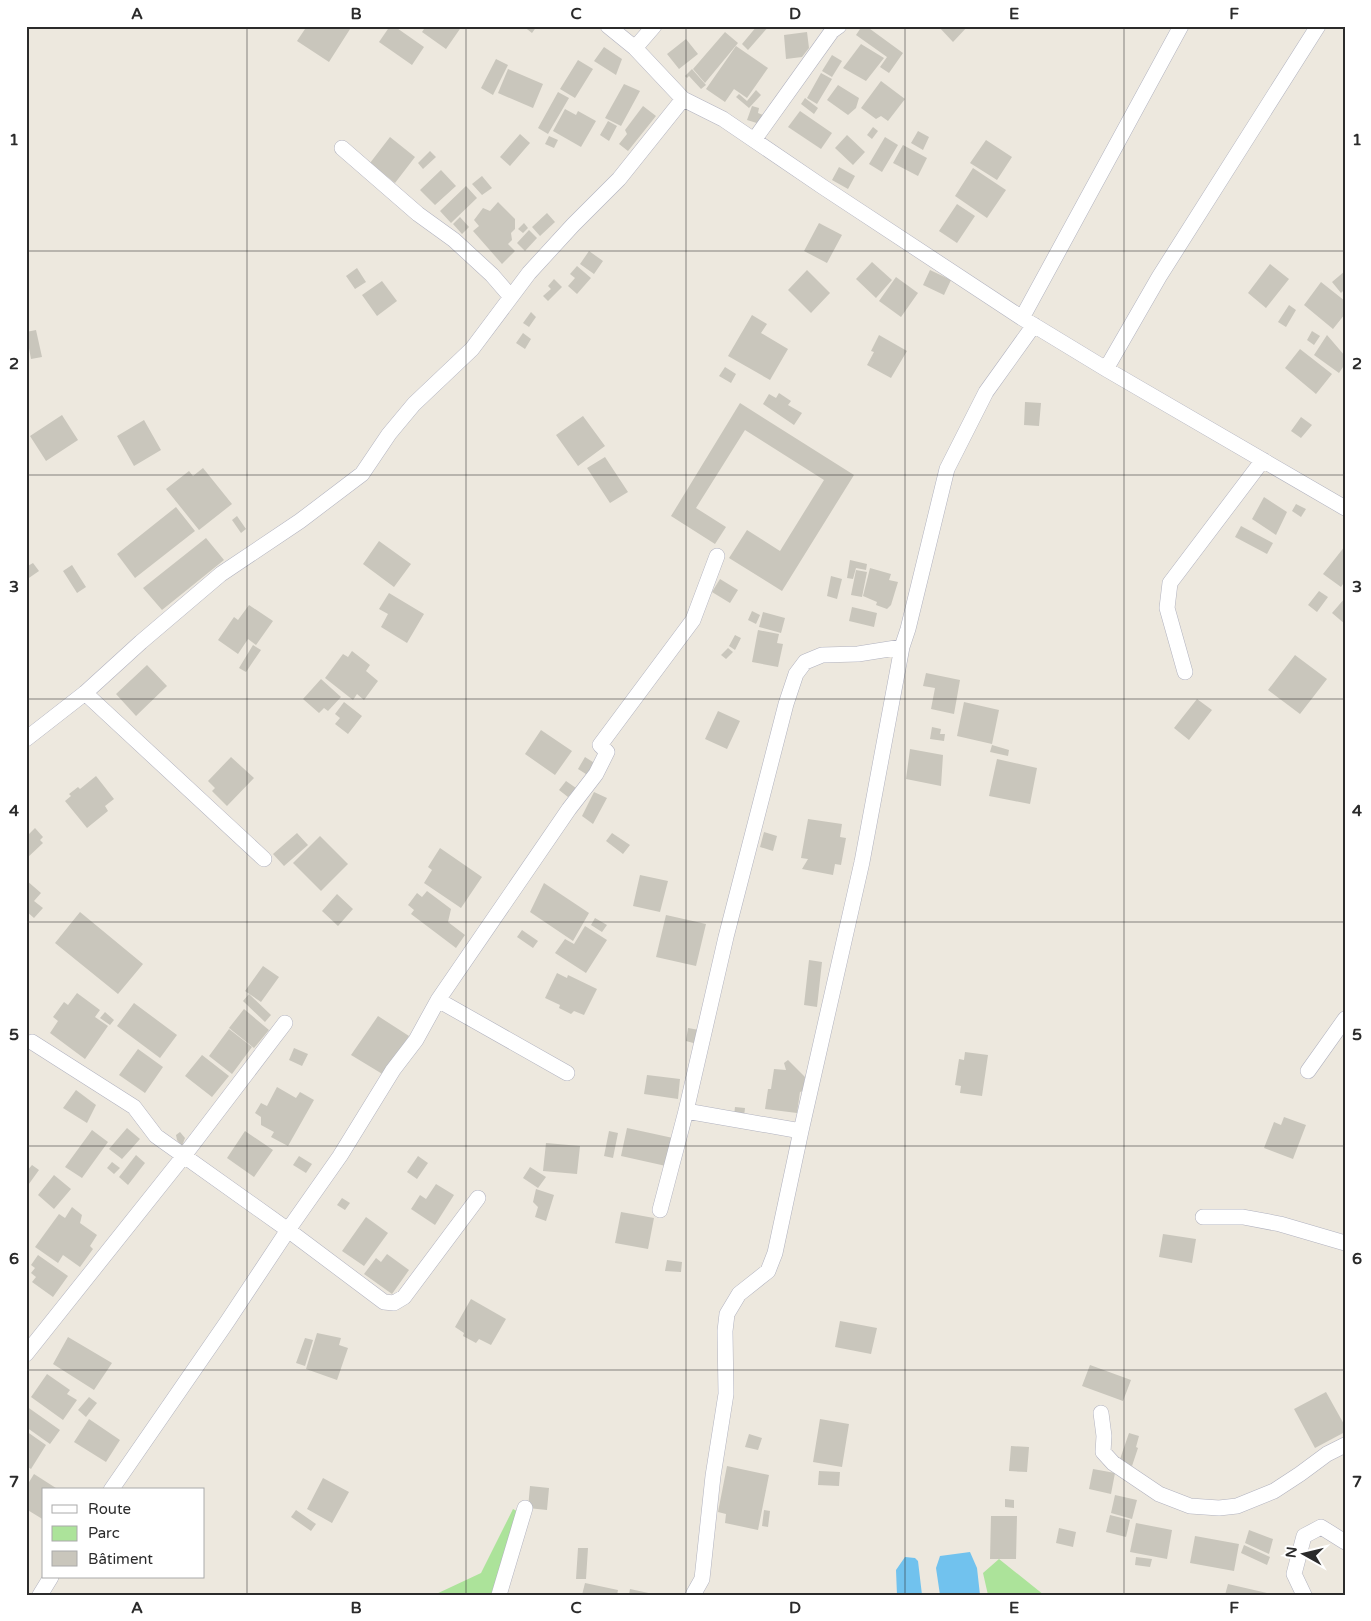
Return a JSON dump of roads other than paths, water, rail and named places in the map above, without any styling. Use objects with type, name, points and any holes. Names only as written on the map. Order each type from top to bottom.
[{"type":"street","points":[[608,26],[635,48],[683,99],[723,119],[1028,321],[1106,369],[1345,508]]},
{"type":"street","points":[[635,48],[654,26]]},
{"type":"street","points":[[754,140],[832,31],[839,26]]},
{"type":"street","points":[[693,1595],[702,1579],[712,1476],[726,1394],[725,1331],[727,1314],[739,1294],[768,1271],[775,1253],[862,862],[902,648],[946,469],[986,392],[1028,321],[1181,26]]},
{"type":"street","points":[[1106,369],[1159,277],[1318,26]]},
{"type":"street","points":[[26,739],[85,692],[221,574],[300,521],[362,474],[389,434],[414,404],[472,349],[529,273],[619,178],[683,99]]},
{"type":"street","points":[[342,148],[418,214],[454,240],[492,275],[511,297]]},
{"type":"street","points":[[1185,672],[1166,608],[1170,583],[1263,460]]},
{"type":"street","points":[[111,1488],[340,1156],[393,1070],[416,1040],[438,1000],[569,809],[596,774],[607,752],[600,745],[693,620],[717,556]]},
{"type":"street","points":[[660,1210],[686,1111],[726,937],[786,704],[796,674],[805,662],[822,654],[858,654],[902,648]]},
{"type":"street","points":[[85,692],[264,859]]},
{"type":"street","points":[[438,1000],[567,1073]]},
{"type":"street","points":[[1308,1071],[1345,1019]]},
{"type":"street","points":[[26,1354],[183,1157],[285,1023]]},
{"type":"street","points":[[28,1042],[134,1107],[156,1136],[288,1230],[384,1302],[394,1303],[404,1296],[478,1198]]},
{"type":"street","points":[[686,1111],[801,1131]]},
{"type":"street","points":[[1203,1217],[1243,1216],[1280,1224],[1345,1244]]},
{"type":"street","points":[[1101,1413],[1104,1436],[1103,1452],[1112,1462],[1159,1494],[1190,1506],[1219,1508],[1237,1506],[1274,1491],[1327,1454],[1345,1445]]},
{"type":"street","points":[[499,1595],[525,1508]]},
{"type":"street","points":[[1304,1595],[1294,1574],[1304,1536],[1321,1528],[1345,1542]]},
{"type":"street","points":[[40,1595],[50,1578]]},
{"type":"water","points":[[970,1552],[977,1568],[980,1595],[940,1595],[936,1568],[940,1556]]},
{"type":"water","points":[[905,1557],[915,1558],[918,1561],[922,1595],[897,1595],[896,1570]]}]
